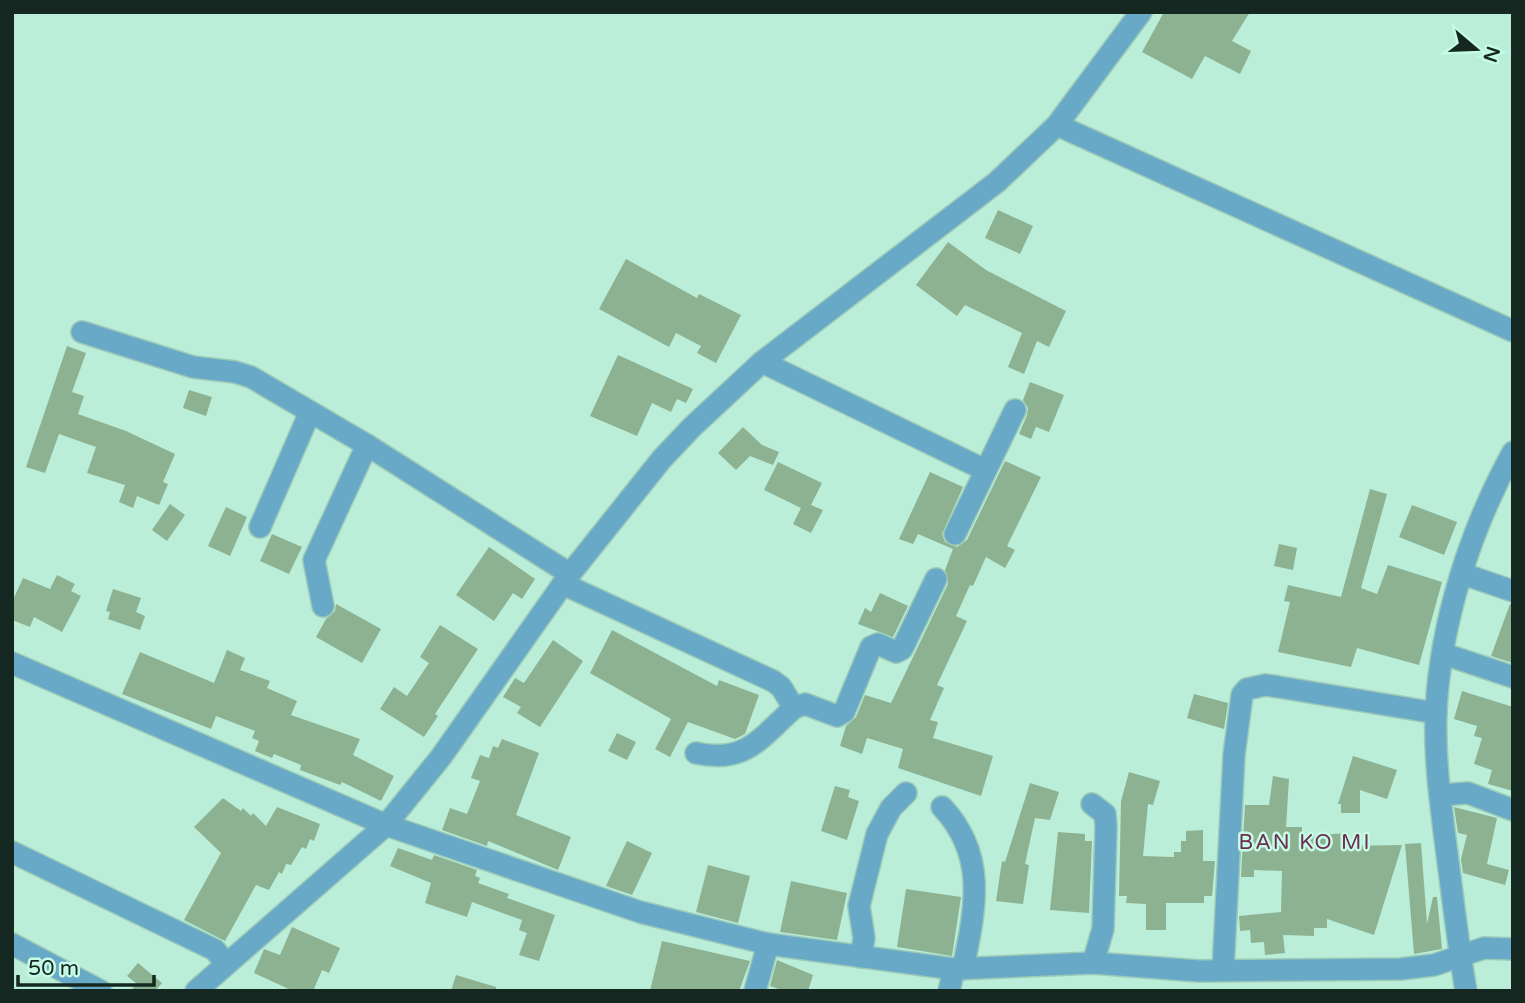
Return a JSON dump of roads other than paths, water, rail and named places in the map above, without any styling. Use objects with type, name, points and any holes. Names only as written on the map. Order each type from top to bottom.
[{"type":"street","points":[[196,991],[386,825],[441,757],[566,579],[661,460],[762,362],[997,182],[1057,125],[1141,12]]},
{"type":"street","points":[[1057,125],[1513,331]]},
{"type":"street","points":[[82,332],[192,368],[236,372],[251,377],[367,445],[566,579],[773,681],[781,687],[794,708]]},
{"type":"street","points":[[762,362],[985,470]]},
{"type":"street","points":[[955,534],[1015,410]]},
{"type":"street","points":[[260,527],[310,412]]},
{"type":"street","points":[[323,606],[314,560],[367,445]]},
{"type":"street","points":[[1466,991],[1440,795],[1436,713],[1444,654],[1462,574],[1485,504],[1513,452]]},
{"type":"street","points":[[1462,574],[1513,591]]},
{"type":"street","points":[[696,752],[720,757],[741,753],[794,708],[805,704],[841,715],[866,654],[878,644],[901,650],[936,579]]},
{"type":"street","points":[[1444,654],[1513,677]]},
{"type":"street","points":[[12,663],[386,825],[640,912],[768,944],[958,969],[1093,963],[1223,970],[1414,968],[1434,965],[1484,948],[1513,949]]},
{"type":"street","points":[[1223,970],[1234,755],[1242,695],[1247,689],[1279,687],[1436,713]]},
{"type":"street","points":[[861,957],[864,938],[859,906],[877,834],[891,808],[906,793]]},
{"type":"street","points":[[1440,795],[1468,793],[1513,810]]},
{"type":"street","points":[[1092,804],[1105,814],[1106,827],[1103,929],[1093,963]]},
{"type":"street","points":[[942,807],[965,836],[973,863],[974,907],[958,969],[949,991]]},
{"type":"street","points":[[12,852],[215,950],[226,964]]},
{"type":"street","points":[[12,944],[101,991]]},
{"type":"street","points":[[755,991],[768,944]]},
{"type":"district","name":"BAN KO MI","points":[[1305,842]]}]
